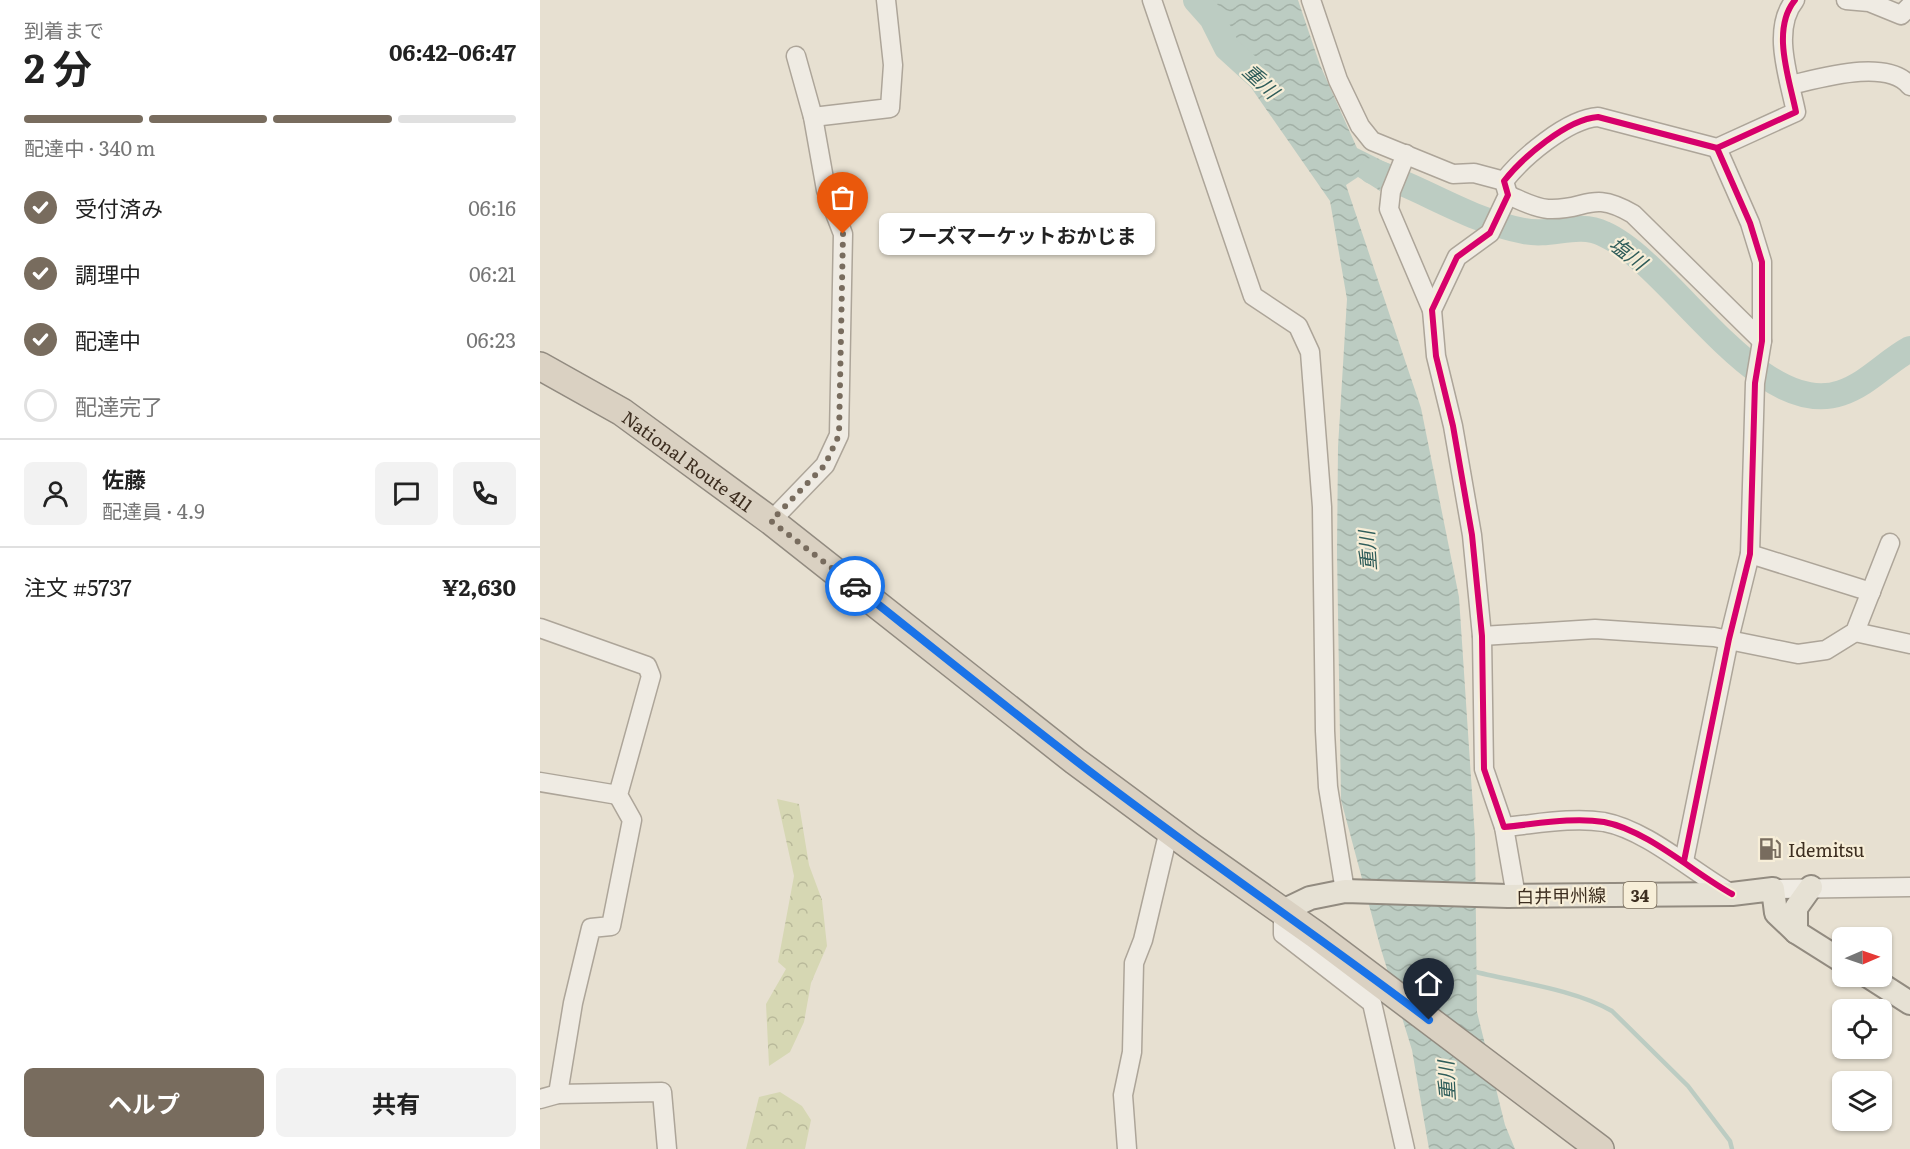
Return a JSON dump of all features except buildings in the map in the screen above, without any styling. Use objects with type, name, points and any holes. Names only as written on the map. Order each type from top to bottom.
[{"type":"highway","name":"National Route 411","points":[[540,366],[622,412],[771,521],[1075,761],[1316,935],[1589,1143]]},
{"type":"main road","points":[[1796,932],[1796,908],[1811,887]]},
{"type":"main road","name":"白井甲州線","points":[[1283,911],[1310,898],[1345,891],[1512,896],[1732,894],[1773,889]]},
{"type":"main road","points":[[1773,889],[1776,913],[1796,932],[1832,955]]},
{"type":"main road","points":[[1885,987],[1910,1003]]},
{"type":"street","points":[[813,117],[890,108],[893,65],[886,0]]},
{"type":"street","points":[[1152,0],[1253,297],[1298,326],[1310,352],[1322,507],[1327,765],[1345,891]]},
{"type":"street","points":[[1311,0],[1338,80],[1360,126],[1372,141],[1453,174],[1473,173],[1548,209],[1562,209],[1590,201],[1614,203],[1633,214],[1762,340]]},
{"type":"street","points":[[1432,310],[1457,257],[1490,233],[1506,188],[1518,164],[1570,126],[1586,118],[1598,117],[1716,148],[1796,112],[1784,50],[1787,11],[1796,0]]},
{"type":"street","points":[[1846,0],[1869,2],[1901,15],[1910,6]]},
{"type":"street","points":[[771,521],[825,465],[839,435],[843,234],[826,190],[813,117],[796,56]]},
{"type":"street","points":[[1791,85],[1842,73],[1880,72],[1904,79],[1910,86]]},
{"type":"street","points":[[1684,861],[1729,639],[1750,554],[1755,383],[1762,340],[1762,262],[1750,223],[1716,148]]},
{"type":"street","points":[[1406,154],[1391,190],[1389,209],[1432,310],[1436,356],[1453,426],[1472,535],[1482,636],[1484,769],[1504,827],[1512,896]]},
{"type":"street","points":[[1482,636],[1595,629],[1729,639],[1798,654],[1826,650],[1855,632],[1890,543]]},
{"type":"street","points":[[1750,554],[1871,592]]},
{"type":"street","points":[[540,628],[647,666],[651,676],[618,795],[632,819],[611,926],[591,928],[573,1003],[558,1094]]},
{"type":"street","points":[[1855,632],[1910,644]]},
{"type":"street","points":[[540,782],[618,795]]},
{"type":"street","points":[[1504,827],[1571,820],[1605,822],[1622,828],[1684,861],[1706,879],[1732,894]]},
{"type":"street","points":[[1127,1149],[1123,1095],[1131,1052],[1134,963],[1143,940],[1169,830]]},
{"type":"street","points":[[1773,889],[1910,887]]},
{"type":"street","points":[[1283,911],[1283,934],[1372,1003],[1404,1149]]},
{"type":"street","points":[[540,1100],[558,1094],[662,1092],[667,1149]]},
{"type":"green space","points":[[777,799],[799,804],[809,865],[822,900],[827,946],[811,983],[804,1022],[790,1052],[769,1066],[766,1004],[786,969],[778,962],[794,876]]},
{"type":"green space","points":[[780,1092],[802,1106],[811,1120],[805,1149],[746,1149],[759,1097]]},
{"type":"water","points":[[1210,0],[1298,0],[1320,65],[1357,148],[1391,165],[1380,191],[1358,177],[1346,185],[1421,408],[1459,597],[1475,838],[1477,1012],[1505,1125],[1515,1149],[1429,1149],[1412,1050],[1380,946],[1341,800],[1337,552],[1338,447],[1347,299],[1330,201],[1252,89]]},
{"type":"waterway","name":"重川","points":[[1196,0],[1212,18],[1227,48],[1261,79]]},
{"type":"waterway","name":"塩川","points":[[1372,171],[1504,226],[1534,232],[1584,229],[1604,234],[1630,251],[1658,275],[1747,363],[1779,384],[1810,395],[1841,393],[1851,389],[1910,349]]},
{"type":"waterway","points":[[1472,971],[1580,997],[1612,1011],[1688,1086],[1730,1141],[1732,1149]]},
{"type":"cycle path","points":[[1732,894],[1653,843],[1637,834],[1604,822],[1580,820],[1504,827],[1484,769],[1482,636],[1472,535],[1453,426],[1436,356],[1432,310],[1457,257],[1490,233],[1508,195],[1504,181],[1533,151],[1559,132],[1586,119],[1598,117],[1717,148],[1796,112],[1786,69],[1783,39],[1784,25],[1795,0]]},
{"type":"cycle path","points":[[1684,861],[1729,639],[1750,554],[1755,383],[1762,341],[1762,262],[1750,223],[1717,148]]},
{"type":"way so far","points":[[843,234],[839,435],[825,465],[771,521],[855,586]]},
{"type":"place","name":"フーズマーケットおかじま","points":[[843,234]]},
{"type":"place","name":"Idemitsu","points":[[1770,849]]},
{"type":"route","points":[[855,586],[1075,761],[1316,935],[1429,1020]]}]
